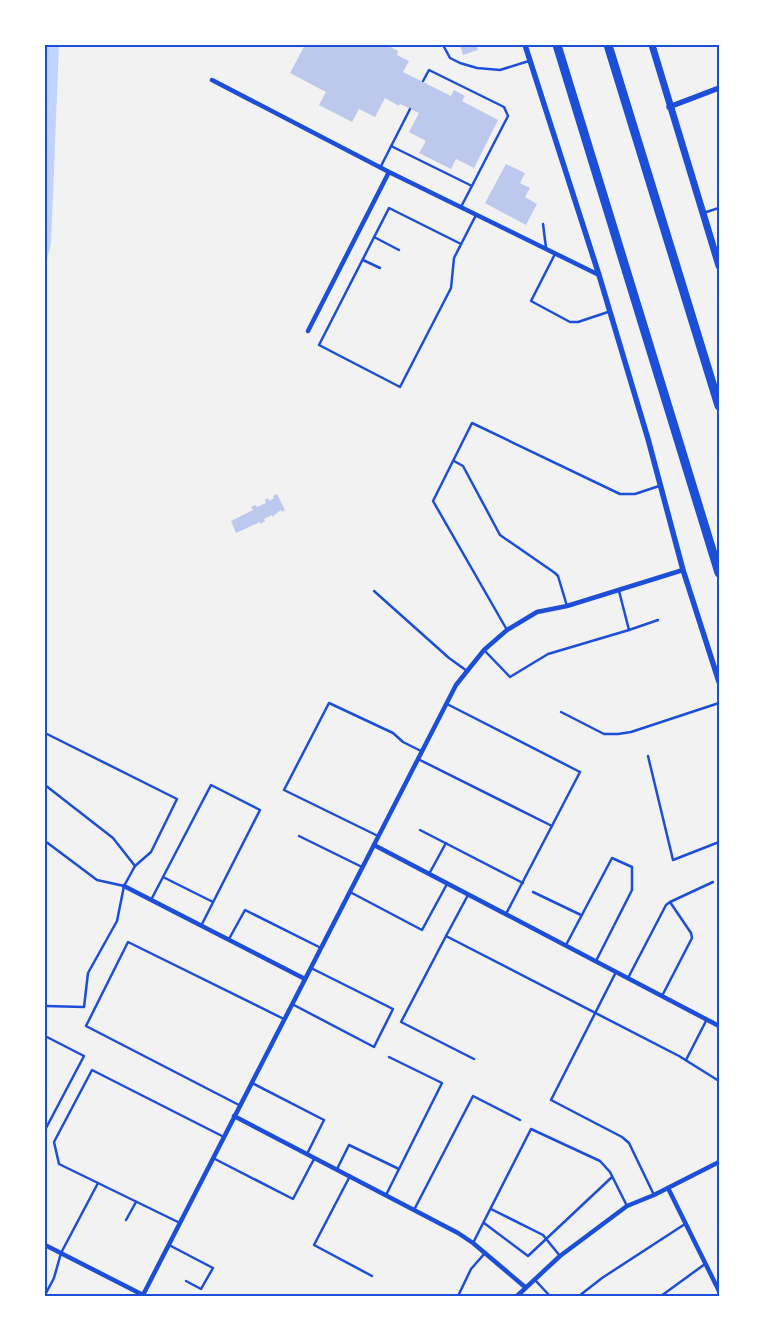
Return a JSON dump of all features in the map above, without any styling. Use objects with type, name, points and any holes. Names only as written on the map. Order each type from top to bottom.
[{"type":"highway","points":[[557,45],[719,573]]},
{"type":"highway","points":[[608,45],[719,406]]},
{"type":"main road","points":[[652,45],[669,107],[719,266]]},
{"type":"street","points":[[525,45],[610,312],[661,486],[683,570],[719,682]]},
{"type":"street","points":[[212,80],[380,168],[598,275]]},
{"type":"street","points":[[669,107],[719,88]]},
{"type":"street","points":[[308,331],[389,172]]},
{"type":"street","points":[[45,1245],[144,1296],[168,1245],[456,685],[484,650],[507,630],[537,612],[566,606],[683,570]]},
{"type":"street","points":[[374,845],[719,1026]]},
{"type":"street","points":[[124,886],[305,979]]},
{"type":"street","points":[[234,1116],[458,1233],[473,1243],[525,1287]]},
{"type":"street","points":[[517,1296],[560,1256],[627,1206],[654,1195],[719,1162]]},
{"type":"street","points":[[668,1188],[719,1291]]},
{"type":"lane","points":[[443,45],[450,58],[477,68],[500,70],[530,60]]},
{"type":"lane","points":[[423,81],[429,70],[504,107],[508,116],[461,208]]},
{"type":"lane","points":[[380,168],[410,109]]},
{"type":"lane","points":[[391,146],[472,186]]},
{"type":"lane","points":[[461,244],[389,208],[319,345],[400,387],[451,288],[454,258],[476,215]]},
{"type":"lane","points":[[702,213],[719,208]]},
{"type":"lane","points":[[543,224],[546,249]]},
{"type":"lane","points":[[374,237],[398,250]]},
{"type":"lane","points":[[555,254],[531,301],[570,322],[578,322],[610,312]]},
{"type":"lane","points":[[363,260],[380,268]]},
{"type":"lane","points":[[507,630],[433,500],[472,423],[620,494],[635,494],[661,486]]},
{"type":"lane","points":[[453,460],[463,466],[500,535],[550,568],[558,576],[566,606]]},
{"type":"lane","points":[[618,591],[629,630]]},
{"type":"lane","points":[[374,592],[449,658],[467,671]]},
{"type":"lane","points":[[484,650],[510,677],[548,654],[658,620]]},
{"type":"lane","points":[[379,837],[284,790],[329,703],[393,733],[402,742],[422,752]]},
{"type":"lane","points":[[561,712],[604,734],[618,734],[631,732],[719,703]]},
{"type":"lane","points":[[447,704],[580,772],[506,914]]},
{"type":"lane","points":[[45,733],[177,799],[151,852],[135,866],[124,886],[116,921],[88,973],[84,1007],[45,1006]]},
{"type":"lane","points":[[648,756],[673,860],[719,842]]},
{"type":"lane","points":[[418,759],[552,826]]},
{"type":"lane","points":[[45,785],[113,838],[135,866]]},
{"type":"lane","points":[[151,900],[211,785],[260,810],[201,926]]},
{"type":"lane","points":[[420,830],[522,883]]},
{"type":"lane","points":[[299,836],[363,868]]},
{"type":"lane","points":[[45,842],[97,880],[124,886]]},
{"type":"lane","points":[[429,874],[446,843]]},
{"type":"lane","points":[[566,945],[612,858],[632,867],[632,890],[596,961]]},
{"type":"lane","points":[[163,877],[213,902]]},
{"type":"lane","points":[[628,978],[666,905],[713,882]]},
{"type":"lane","points":[[350,892],[422,930],[448,884]]},
{"type":"lane","points":[[533,892],[581,916]]},
{"type":"lane","points":[[468,894],[401,1022],[474,1059]]},
{"type":"lane","points":[[662,996],[692,938],[670,902]]},
{"type":"lane","points":[[229,940],[245,910],[321,948]]},
{"type":"lane","points":[[446,936],[686,1060],[719,1081]]},
{"type":"lane","points":[[240,1105],[86,1026],[128,942],[284,1020]]},
{"type":"lane","points":[[292,1004],[374,1047],[393,1009],[311,967]]},
{"type":"lane","points":[[616,972],[551,1100],[622,1137],[629,1143],[654,1195]]},
{"type":"lane","points":[[686,1060],[706,1019]]},
{"type":"lane","points":[[45,1036],[84,1056],[45,1130]]},
{"type":"lane","points":[[386,1195],[442,1083],[389,1057]]},
{"type":"lane","points":[[180,1223],[59,1164],[54,1142],[92,1070],[224,1137]]},
{"type":"lane","points":[[252,1083],[324,1120],[307,1154]]},
{"type":"lane","points":[[414,1210],[473,1096],[520,1120]]},
{"type":"lane","points":[[473,1243],[532,1129],[600,1161],[612,1177],[627,1206]]},
{"type":"lane","points":[[336,1169],[350,1145],[399,1169]]},
{"type":"lane","points":[[213,1158],[293,1198],[314,1157]]},
{"type":"lane","points":[[350,1176],[314,1246],[372,1276]]},
{"type":"lane","points":[[484,1223],[528,1256],[612,1177]]},
{"type":"lane","points":[[45,1295],[54,1278],[61,1253],[98,1183]]},
{"type":"lane","points":[[126,1220],[136,1202]]},
{"type":"lane","points":[[491,1209],[542,1235],[560,1256]]},
{"type":"lane","points":[[579,1296],[602,1278],[685,1224]]},
{"type":"lane","points":[[168,1245],[213,1268],[201,1289],[186,1282]]},
{"type":"lane","points":[[459,1294],[471,1269],[485,1253]]},
{"type":"lane","points":[[661,1296],[705,1264]]},
{"type":"lane","points":[[534,1279],[550,1296]]},
{"type":"water","points":[[45,45],[59,45],[51,244],[45,267]]},
{"type":"building","points":[[305,45],[387,45],[398,51],[397,55],[409,61],[403,72],[451,96],[454,90],[465,96],[462,101],[498,120],[474,168],[456,159],[451,169],[419,153],[426,141],[409,132],[419,113],[400,104],[399,106],[385,98],[375,117],[359,109],[352,122],[319,105],[326,92],[290,73]]},
{"type":"building","points":[[460,45],[476,45],[478,50],[463,55]]},
{"type":"building","points":[[506,164],[525,173],[520,183],[530,188],[525,197],[537,204],[526,225],[485,203]]},
{"type":"building","points":[[277,494],[285,510],[282,512],[281,510],[272,517],[272,515],[264,519],[265,521],[260,524],[260,522],[236,533],[231,521],[253,510],[251,507],[256,505],[257,507],[266,503],[265,500],[268,498],[269,501]]}]
